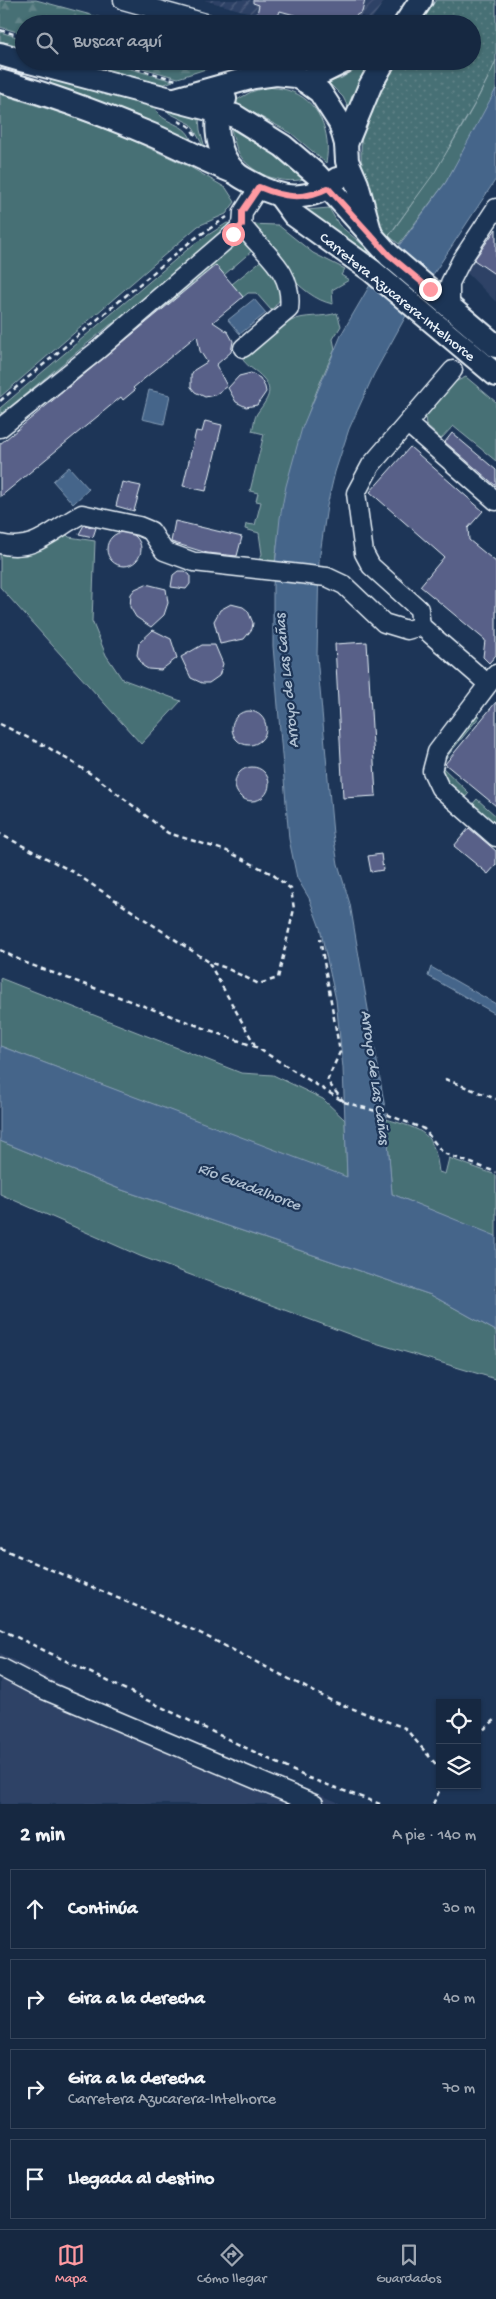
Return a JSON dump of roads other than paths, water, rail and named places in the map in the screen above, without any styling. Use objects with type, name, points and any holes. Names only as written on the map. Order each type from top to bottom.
[{"type":"main road","points":[[411,15],[421,0]]},
{"type":"main road","name":"Carretera Azucarera-Intelhorce","points":[[0,54],[15,58]]},
{"type":"main road","name":"Carretera Azucarera-Intelhorce","points":[[70,70],[176,91],[218,112],[249,124],[283,146],[317,175],[389,255],[496,346]]},
{"type":"main road","points":[[0,81],[34,90],[153,136],[202,160],[236,173],[259,187],[280,196],[300,197],[315,194],[328,188],[342,174],[346,153],[370,86],[379,70]]},
{"type":"main road","points":[[176,91],[254,77],[296,73],[320,92],[340,123],[346,153],[357,184],[371,236]]},
{"type":"main road","points":[[236,173],[222,152],[218,138],[218,112],[224,99],[238,86],[254,77]]},
{"type":"main road","name":"Carretera Azucarera-Intelhorce","points":[[280,196],[294,215],[372,271],[496,375]]},
{"type":"street","points":[[123,0],[177,15]]},
{"type":"street","points":[[0,428],[98,350],[242,219],[259,187]]},
{"type":"street","points":[[450,307],[450,283],[461,261],[496,208]]},
{"type":"street","points":[[242,219],[284,273],[290,299],[289,308],[243,348]]},
{"type":"street","points":[[454,370],[371,465],[356,493],[364,553],[371,566],[419,609],[421,626],[492,679],[437,752],[432,771],[440,788],[496,837]]},
{"type":"street","points":[[408,424],[496,501]]},
{"type":"street","points":[[0,544],[24,547],[40,540],[82,514],[139,526],[151,531],[164,551],[194,562],[269,572],[328,577],[344,586],[384,623],[407,630],[421,626]]},
{"type":"street","points":[[0,1667],[42,1689],[314,1804]]},
{"type":"water","points":[[496,89],[496,179],[407,314],[374,374],[349,429],[335,472],[327,506],[319,561],[317,656],[333,834],[338,864],[350,904],[386,1114],[392,1194],[496,1236],[496,1331],[431,1295],[122,1190],[0,1141],[0,1046],[347,1177],[343,1068],[336,1000],[320,928],[309,898],[297,878],[289,839],[273,646],[273,585],[280,518],[286,486],[302,428],[342,333],[370,285],[446,182]]},
{"type":"water","points":[[254,299],[266,313],[240,334],[228,320]]},
{"type":"water","points":[[149,390],[170,395],[164,424],[142,419]]},
{"type":"water","points":[[69,467],[89,489],[73,504],[53,481]]},
{"type":"water","points":[[431,967],[496,1004],[496,1014],[428,976]]},
{"type":"water label","name":"Arroyo de Las Cañas","points":[[285,681]]},
{"type":"water label","name":"Arroyo de Las Cañas","points":[[377,1077]]},
{"type":"water label","name":"Río Guadalhorce","points":[[250,1185]]}]
